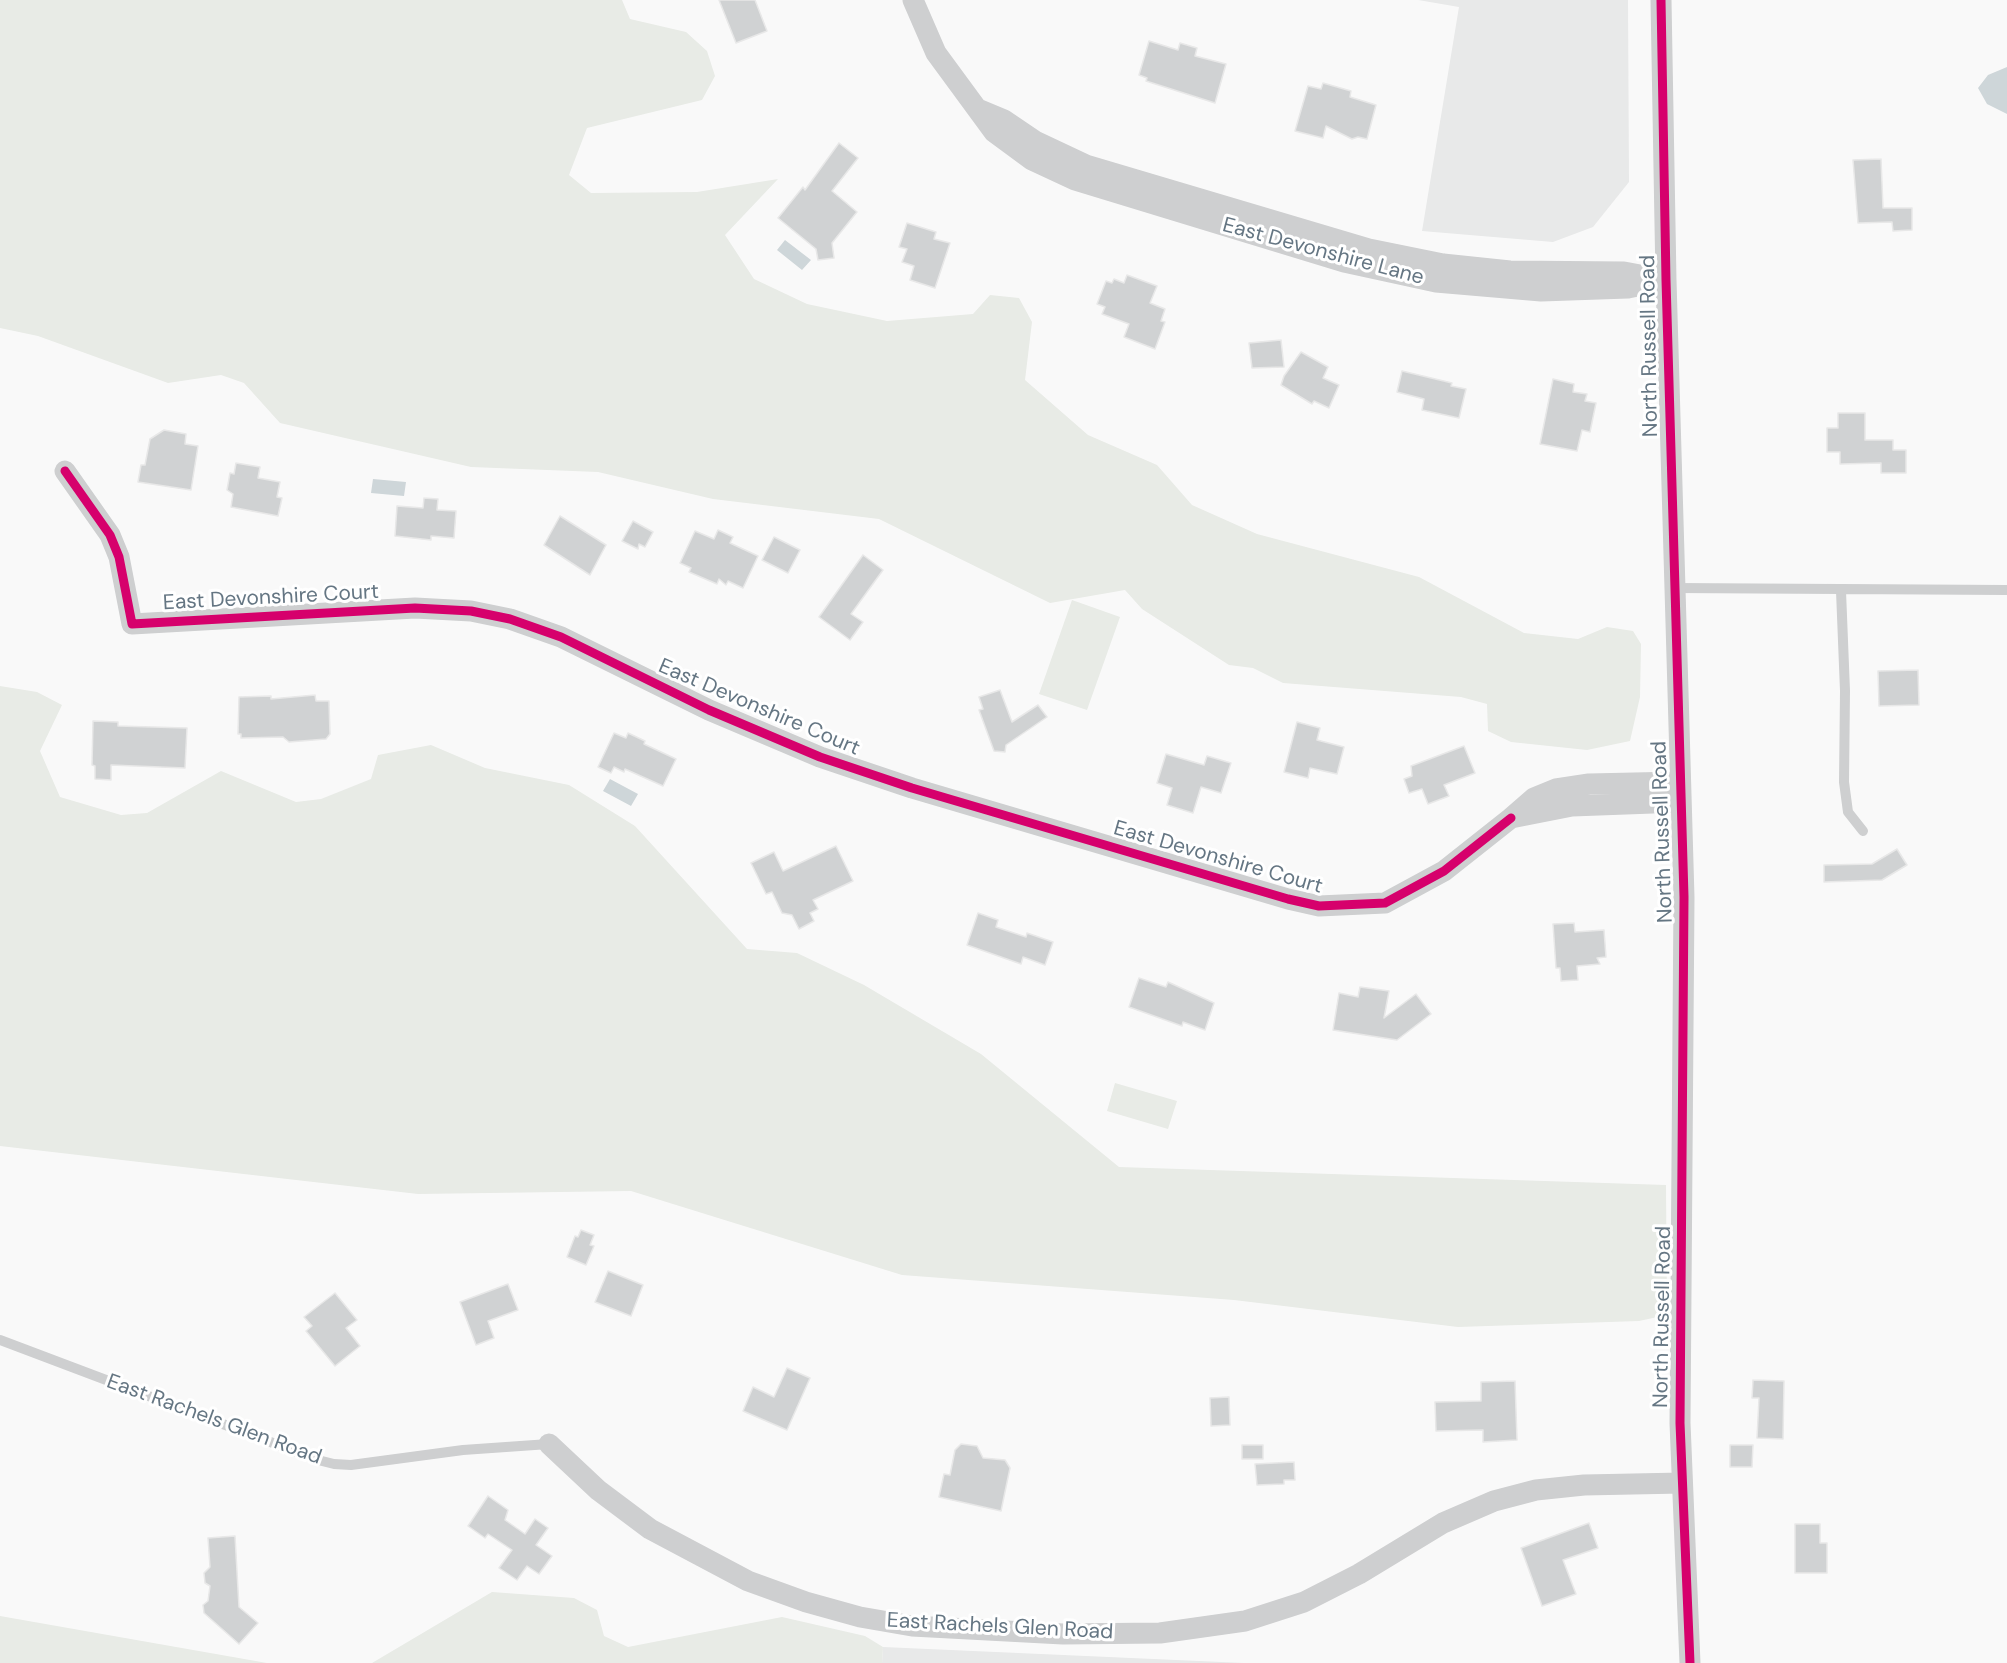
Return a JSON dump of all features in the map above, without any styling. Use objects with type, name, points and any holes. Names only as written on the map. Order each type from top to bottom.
[{"type":"street","name":"East Devonshire Lane","points":[[913,0],[936,53],[994,132],[1032,160],[1076,180],[1372,269],[1436,282],[1514,291],[1628,288],[1666,280]]},
{"type":"street","name":"North Russell Road","points":[[1661,0],[1684,989],[1680,1424],[1690,1663]]},
{"type":"street","name":"East Devonshire Court","points":[[65,471],[111,535],[124,580],[132,624],[415,608],[471,612],[510,619],[561,637],[709,710],[820,757],[912,788],[1288,899],[1319,906],[1385,903],[1444,871],[1511,819],[1534,798],[1556,789],[1589,784],[1679,792]]},
{"type":"street","name":"East Rachels Glen Road","points":[[549,1444],[598,1490],[650,1529],[748,1581],[806,1602],[870,1619],[912,1626],[1063,1634],[1160,1633],[1245,1621],[1304,1602],[1359,1574],[1443,1523],[1494,1501],[1536,1490],[1584,1485],[1682,1483]]},
{"type":"lane","points":[[1674,588],[1841,591],[2007,590]]},
{"type":"lane","points":[[1841,591],[1845,691],[1844,782],[1848,812],[1863,831]]},
{"type":"lane","name":"East Rachels Glen Road","points":[[0,1340],[318,1460],[334,1464],[351,1465],[463,1450],[549,1444]]},
{"type":"shaded area","points":[[0,0],[622,0],[630,19],[686,32],[707,51],[715,76],[702,100],[587,128],[569,175],[591,193],[697,192],[778,179],[725,235],[754,279],[807,304],[887,321],[973,314],[990,295],[1019,298],[1032,322],[1025,380],[1088,435],[1157,465],[1192,505],[1257,534],[1419,577],[1524,633],[1578,639],[1607,627],[1633,631],[1641,644],[1640,697],[1630,741],[1587,750],[1511,742],[1488,731],[1487,704],[1461,697],[1283,683],[1253,668],[1229,665],[1142,609],[1125,590],[1050,603],[879,519],[713,499],[598,472],[471,467],[280,423],[244,383],[221,375],[168,383],[38,336],[0,328]]},
{"type":"shaded area","points":[[1418,0],[1628,0],[1629,182],[1593,227],[1553,242],[1422,231],[1459,7]]},
{"type":"shaded area","points":[[2007,67],[2007,114],[1987,104],[1978,88],[1988,75]]},
{"type":"shaded area","points":[[785,240],[811,260],[802,270],[777,250]]},
{"type":"shaded area","points":[[373,479],[406,482],[404,496],[371,493]]},
{"type":"shaded area","points":[[1072,600],[1120,617],[1087,710],[1039,694]]},
{"type":"shaded area","points":[[0,686],[37,692],[62,705],[40,751],[60,797],[121,815],[147,813],[221,771],[296,802],[321,799],[371,779],[378,755],[431,745],[485,768],[569,785],[635,826],[747,949],[797,953],[864,985],[981,1054],[1119,1167],[1666,1185],[1667,1315],[1639,1321],[1458,1327],[1234,1300],[902,1275],[631,1191],[418,1194],[0,1146]]},
{"type":"shaded area","points":[[610,779],[638,794],[631,806],[603,791]]},
{"type":"shaded area","points":[[1115,1083],[1177,1101],[1168,1129],[1107,1111]]},
{"type":"shaded area","points":[[492,1592],[574,1598],[597,1610],[604,1636],[628,1647],[782,1617],[865,1636],[883,1647],[882,1663],[372,1663]]},
{"type":"shaded area","points":[[0,1616],[267,1663],[0,1663]]},
{"type":"shaded area","points":[[883,1647],[1244,1663],[882,1663]]},
{"type":"building","points":[[719,0],[755,0],[767,31],[736,43]]},
{"type":"building","points":[[1149,41],[1178,50],[1180,43],[1197,48],[1195,56],[1226,64],[1215,103],[1146,81],[1147,78],[1139,75]]},
{"type":"building","points":[[1323,83],[1351,91],[1350,97],[1376,105],[1367,139],[1358,137],[1352,139],[1326,126],[1323,138],[1295,131],[1308,86],[1321,89]]},
{"type":"building","points":[[839,143],[858,158],[832,191],[857,212],[832,243],[834,258],[818,260],[816,249],[778,218],[803,187],[805,190]]},
{"type":"building","points":[[1881,159],[1883,208],[1912,208],[1912,230],[1893,231],[1892,222],[1858,223],[1853,160]]},
{"type":"building","points":[[907,223],[936,232],[934,239],[950,243],[935,288],[910,280],[914,266],[902,262],[907,249],[899,247]]},
{"type":"building","points":[[1127,275],[1157,286],[1150,303],[1165,309],[1161,321],[1165,322],[1155,349],[1124,337],[1129,324],[1102,314],[1105,307],[1097,304],[1106,281],[1112,283],[1114,279],[1124,283]]},
{"type":"building","points":[[1281,340],[1284,367],[1252,368],[1249,343]]},
{"type":"building","points":[[1301,352],[1328,367],[1323,378],[1339,385],[1329,408],[1314,401],[1312,404],[1281,385],[1284,376]]},
{"type":"building","points":[[1402,371],[1452,383],[1451,386],[1466,389],[1459,418],[1422,410],[1424,399],[1397,392]]},
{"type":"building","points":[[1553,379],[1574,384],[1573,392],[1587,394],[1585,401],[1596,403],[1590,432],[1582,430],[1577,451],[1540,444]]},
{"type":"building","points":[[1838,413],[1865,413],[1865,440],[1893,440],[1893,450],[1906,450],[1906,473],[1881,473],[1881,463],[1840,464],[1840,452],[1827,452],[1827,428],[1838,428]]},
{"type":"building","points":[[164,430],[186,434],[185,444],[198,446],[191,490],[138,482],[141,465],[145,465],[150,439]]},
{"type":"building","points":[[236,463],[260,467],[258,478],[280,482],[277,497],[282,498],[278,516],[231,507],[233,494],[227,490],[230,473],[234,474]]},
{"type":"building","points":[[424,498],[438,499],[437,510],[456,511],[454,538],[431,536],[431,540],[395,536],[397,506],[423,508]]},
{"type":"building","points":[[560,516],[606,545],[590,575],[544,545]]},
{"type":"building","points":[[633,521],[653,532],[645,547],[639,544],[638,549],[622,541]]},
{"type":"building","points":[[718,530],[733,537],[730,543],[758,556],[743,588],[728,581],[726,585],[719,579],[717,584],[689,572],[691,568],[680,563],[695,531],[714,539]]},
{"type":"building","points":[[774,537],[800,550],[788,573],[762,560]]},
{"type":"building","points":[[863,555],[883,570],[851,614],[863,622],[850,640],[819,617]]},
{"type":"building","points":[[1918,670],[1919,705],[1879,706],[1878,671]]},
{"type":"building","points":[[1000,690],[1012,722],[1038,705],[1047,717],[1006,745],[1005,752],[994,751],[979,710],[983,709],[979,697]]},
{"type":"building","points":[[315,695],[316,701],[329,701],[330,734],[326,739],[289,742],[283,737],[241,738],[241,734],[238,734],[239,697],[271,696],[271,699]]},
{"type":"building","points":[[93,721],[118,722],[118,726],[187,728],[185,768],[111,765],[111,780],[95,779],[95,766],[92,765]]},
{"type":"building","points":[[1297,722],[1320,728],[1317,740],[1344,747],[1337,774],[1310,768],[1308,778],[1284,772]]},
{"type":"building","points":[[614,733],[626,738],[628,733],[645,741],[644,744],[676,759],[663,786],[625,769],[624,772],[614,767],[611,773],[598,767]]},
{"type":"building","points":[[1464,746],[1475,773],[1444,785],[1449,796],[1428,804],[1422,789],[1409,793],[1404,779],[1412,776],[1411,766]]},
{"type":"building","points":[[1166,754],[1204,765],[1207,756],[1231,763],[1221,793],[1201,787],[1193,813],[1167,805],[1172,788],[1157,783]]},
{"type":"building","points":[[836,846],[853,881],[813,900],[818,909],[810,913],[814,921],[799,929],[792,915],[782,913],[772,892],[766,894],[751,863],[774,852],[783,871]]},
{"type":"building","points":[[1897,849],[1907,865],[1882,880],[1824,882],[1824,865],[1872,864]]},
{"type":"building","points":[[978,913],[998,920],[996,927],[1026,937],[1027,933],[1053,942],[1045,965],[1023,957],[1021,964],[967,945]]},
{"type":"building","points":[[1574,923],[1575,932],[1604,930],[1606,957],[1597,958],[1600,964],[1577,966],[1578,980],[1561,981],[1560,968],[1556,968],[1553,924]]},
{"type":"building","points":[[1139,978],[1166,987],[1168,982],[1214,1003],[1205,1030],[1183,1022],[1182,1026],[1129,1007]]},
{"type":"building","points":[[1360,987],[1389,991],[1384,1018],[1416,994],[1431,1014],[1397,1040],[1333,1030],[1339,993],[1358,997]]},
{"type":"building","points":[[581,1230],[594,1235],[590,1245],[594,1246],[586,1265],[567,1257],[575,1236],[578,1237]]},
{"type":"building","points":[[608,1271],[643,1285],[631,1316],[595,1302]]},
{"type":"building","points":[[508,1284],[518,1310],[488,1321],[494,1338],[476,1345],[460,1302]]},
{"type":"building","points":[[335,1293],[357,1320],[346,1328],[360,1346],[335,1366],[306,1331],[312,1326],[304,1317]]},
{"type":"building","points":[[787,1368],[810,1378],[787,1430],[743,1411],[753,1387],[774,1397]]},
{"type":"building","points":[[1753,1380],[1784,1381],[1783,1439],[1757,1438],[1759,1398],[1752,1398]]},
{"type":"building","points":[[1515,1381],[1517,1440],[1483,1442],[1483,1430],[1436,1431],[1435,1402],[1481,1401],[1481,1382]]},
{"type":"building","points":[[1229,1397],[1230,1425],[1211,1426],[1210,1398]]},
{"type":"building","points":[[961,1444],[977,1446],[983,1458],[1005,1460],[1010,1468],[1001,1511],[939,1497],[944,1474],[950,1475],[955,1450]]},
{"type":"building","points":[[1242,1445],[1263,1445],[1263,1459],[1242,1459]]},
{"type":"building","points":[[1730,1445],[1753,1445],[1752,1467],[1730,1467]]},
{"type":"building","points":[[1294,1462],[1295,1480],[1284,1480],[1284,1484],[1257,1485],[1255,1464]]},
{"type":"building","points":[[488,1496],[508,1510],[505,1520],[525,1534],[535,1519],[548,1528],[536,1545],[552,1556],[539,1574],[527,1566],[517,1580],[499,1568],[512,1550],[488,1534],[485,1538],[468,1526]]},
{"type":"building","points":[[1589,1523],[1598,1548],[1563,1560],[1576,1594],[1542,1606],[1521,1548]]},
{"type":"building","points":[[1795,1524],[1820,1524],[1820,1543],[1827,1543],[1827,1573],[1795,1573]]},
{"type":"building","points":[[235,1536],[239,1607],[258,1623],[239,1644],[204,1613],[203,1605],[208,1601],[210,1586],[205,1583],[204,1573],[210,1567],[208,1538]]},
{"type":"cycle path","points":[[1661,0],[1666,280],[1684,897],[1680,1423],[1690,1663]]},
{"type":"cycle path","points":[[65,471],[110,535],[119,557],[132,624],[415,608],[471,611],[510,619],[561,637],[709,710],[820,757],[912,788],[1288,899],[1319,906],[1385,903],[1444,871],[1511,818]]}]
